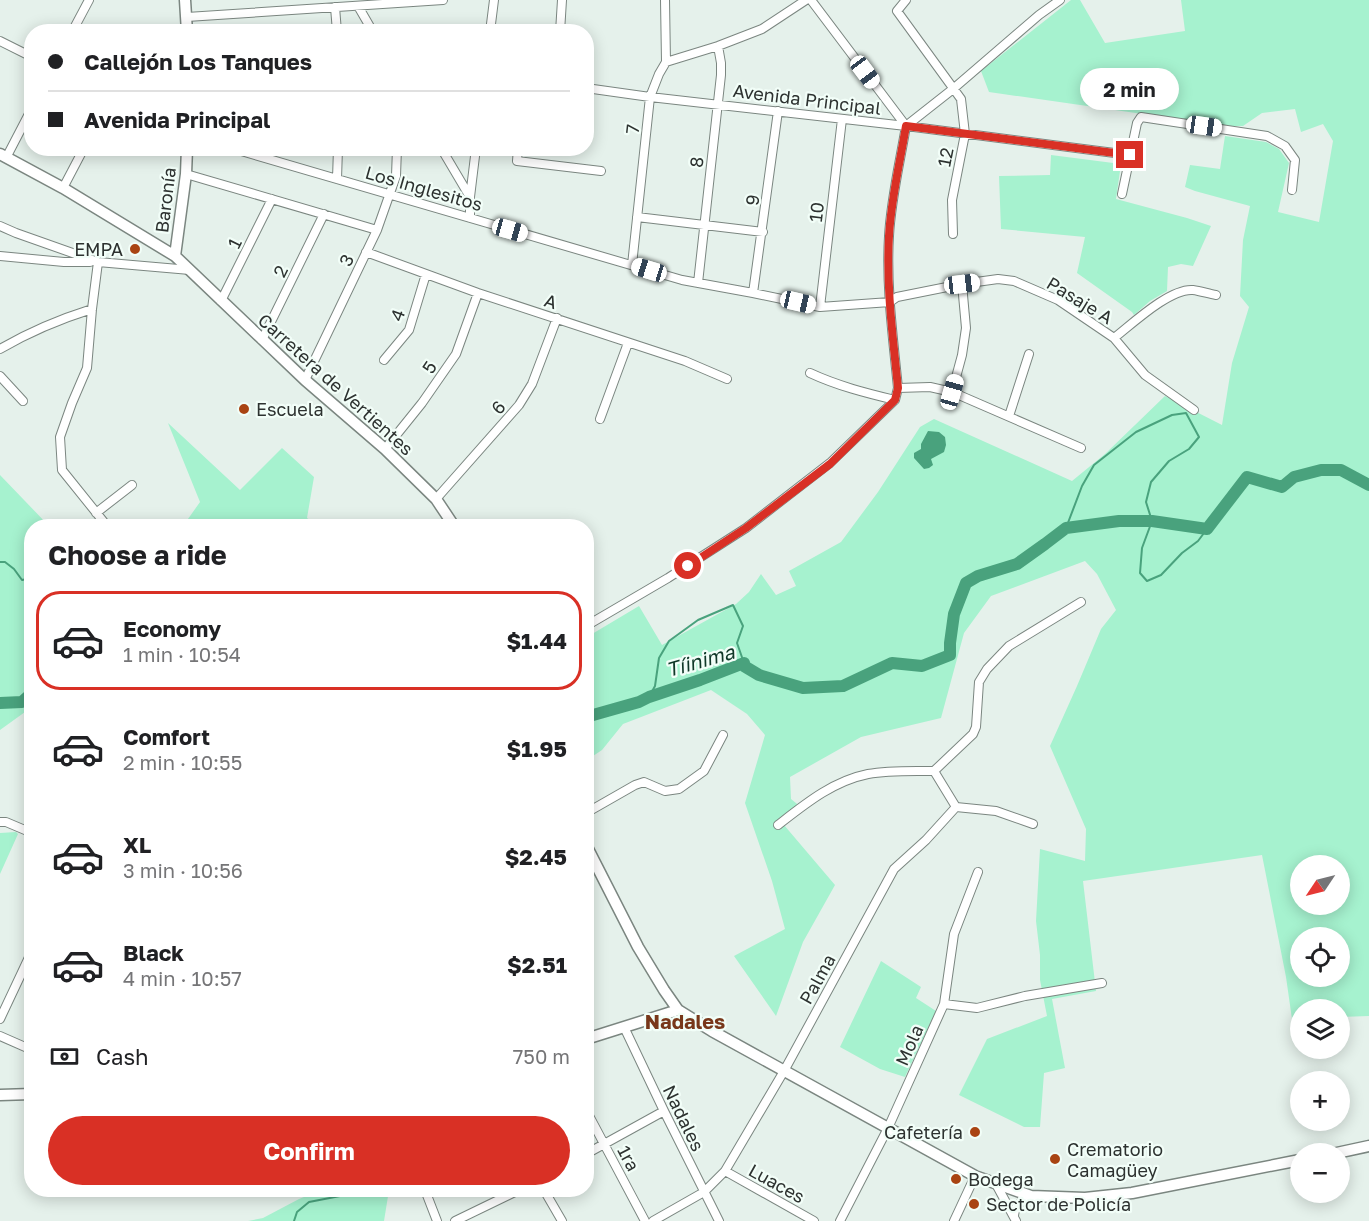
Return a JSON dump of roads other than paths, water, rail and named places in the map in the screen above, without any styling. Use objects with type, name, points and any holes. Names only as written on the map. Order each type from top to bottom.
[{"type":"main road","points":[[185,0],[187,24]]},
{"type":"main road","name":"Carretera de Vertientes","points":[[3,156],[63,188],[175,256],[305,380],[385,449],[436,499],[449,519]]},
{"type":"main road","name":"Baronía","points":[[175,256],[187,156]]},
{"type":"main road","points":[[594,861],[648,966],[678,1010],[975,1176],[1031,1196],[1085,1198],[1132,1193],[1290,1162]]},
{"type":"main road","points":[[594,1036],[678,1010]]},
{"type":"main road","points":[[0,1095],[24,1094]]},
{"type":"main road","points":[[1350,1150],[1369,1146]]},
{"type":"street","points":[[76,24],[89,0]]},
{"type":"street","points":[[187,17],[443,0]]},
{"type":"street","points":[[491,24],[494,0]]},
{"type":"street","points":[[560,24],[562,0]]},
{"type":"street","name":"7","points":[[632,265],[650,98],[658,74],[666,62],[665,0]]},
{"type":"street","points":[[666,62],[762,29],[806,0]]},
{"type":"street","points":[[811,0],[906,126]]},
{"type":"street","name":"12","points":[[906,0],[897,11],[961,99],[965,134],[952,200],[953,234]]},
{"type":"street","points":[[594,621],[669,578],[746,528],[830,464],[897,395],[888,272],[889,233],[906,126],[1060,0]]},
{"type":"street","points":[[358,6],[368,24]]},
{"type":"street","points":[[335,8],[336,24]]},
{"type":"street","points":[[0,41],[24,53]]},
{"type":"street","name":"8","points":[[698,283],[721,75],[718,46]]},
{"type":"street","name":"Avenida Principal","points":[[594,89],[650,98],[906,126],[1130,155]]},
{"type":"street","name":"9","points":[[753,292],[778,111]]},
{"type":"street","points":[[1122,194],[1137,123],[1142,117],[1267,136],[1285,146],[1295,160],[1292,190]]},
{"type":"street","name":"10","points":[[820,307],[842,120]]},
{"type":"street","points":[[3,156],[24,121]]},
{"type":"street","points":[[63,188],[80,156]]},
{"type":"street","name":"Los Inglesitos","points":[[258,156],[682,280],[753,292],[820,307],[890,302]]},
{"type":"street","points":[[337,179],[338,156]]},
{"type":"street","name":"3","points":[[305,380],[377,231],[396,176],[397,156]]},
{"type":"street","points":[[446,156],[470,198]]},
{"type":"street","points":[[470,218],[475,156]]},
{"type":"street","points":[[517,156],[517,160],[601,171]]},
{"type":"street","points":[[186,174],[377,231]]},
{"type":"street","name":"1","points":[[221,301],[272,199]]},
{"type":"street","name":"2","points":[[262,340],[324,214]]},
{"type":"street","points":[[637,217],[763,232]]},
{"type":"street","points":[[0,226],[98,262]]},
{"type":"street","name":"A","points":[[366,252],[478,293],[685,361],[727,379]]},
{"type":"street","points":[[0,256],[190,270]]},
{"type":"street","points":[[98,262],[87,368],[60,437],[62,470],[101,519]]},
{"type":"street","name":"4","points":[[384,360],[409,330],[426,274]]},
{"type":"street","name":"Pasaje A","points":[[890,302],[897,297],[962,284],[998,279],[1014,281],[1058,300],[1114,338],[1145,375],[1194,410]]},
{"type":"street","points":[[952,392],[962,355],[966,328],[962,284]]},
{"type":"street","points":[[1114,338],[1154,306],[1172,296],[1191,290],[1216,295]]},
{"type":"street","name":"5","points":[[385,449],[422,404],[456,354],[478,293]]},
{"type":"street","points":[[0,349],[47,324],[92,309]]},
{"type":"street","name":"6","points":[[436,499],[519,405],[532,384],[557,318]]},
{"type":"street","points":[[600,419],[628,343]]},
{"type":"street","points":[[1009,416],[1029,354]]},
{"type":"street","points":[[810,373],[862,393],[897,395],[930,387],[952,392],[1081,448]]},
{"type":"street","points":[[2,381],[23,401]]},
{"type":"street","points":[[96,513],[132,485]]},
{"type":"street","points":[[778,825],[817,796],[853,778],[879,772],[934,771],[973,734],[976,727],[979,682],[987,669],[1010,646],[1081,602]]},
{"type":"street","points":[[594,808],[634,785],[644,782],[666,791],[679,789],[704,771],[723,735]]},
{"type":"street","points":[[934,771],[956,807],[996,811],[1033,824]]},
{"type":"street","name":"Palma","points":[[653,1221],[704,1192],[725,1171],[784,1071],[894,869],[926,840],[956,807]]},
{"type":"street","points":[[0,822],[24,827]]},
{"type":"street","name":"Mola","points":[[840,1221],[888,1128],[944,1004],[954,934],[978,872]]},
{"type":"street","points":[[0,1019],[24,974]]},
{"type":"street","points":[[944,1004],[977,1008],[1025,996],[1102,983]]},
{"type":"street","name":"Nadales","points":[[624,1027],[719,1221]]},
{"type":"street","points":[[0,1036],[24,1046]]},
{"type":"street","points":[[594,1150],[664,1111]]},
{"type":"street","name":"1ra","points":[[594,1124],[645,1221]]},
{"type":"street","name":"Luaces","points":[[725,1171],[814,1221]]},
{"type":"street","points":[[954,1221],[975,1176]]},
{"type":"street","points":[[996,1184],[1015,1219]]},
{"type":"street","points":[[1015,1219],[1015,1208],[1031,1196]]},
{"type":"street","points":[[428,1197],[437,1221]]},
{"type":"street","points":[[455,1221],[505,1197]]},
{"type":"street","points":[[548,1197],[562,1221]]},
{"type":"waterway","name":"Tíinima","points":[[1066,528],[1082,486],[1094,465],[1136,432],[1172,415],[1186,413],[1199,437],[1189,449],[1169,461],[1151,482],[1146,502],[1152,521],[1142,548],[1140,573],[1147,581],[1161,575],[1182,553],[1198,541],[1207,529]]},
{"type":"waterway","name":"Tíinima","points":[[594,715],[639,702],[744,663],[744,666],[759,675],[803,688],[843,686],[892,663],[922,666],[950,655],[954,614],[966,583],[978,576],[1017,564],[1066,528],[1119,521],[1152,521],[1207,529],[1247,477],[1282,487],[1294,477],[1321,470],[1341,470],[1369,485]]},
{"type":"waterway","points":[[0,562],[5,562],[24,580]]},
{"type":"waterway","points":[[649,697],[655,686],[659,658],[669,641],[698,620],[733,605],[743,626],[737,643],[744,663]]},
{"type":"waterway","name":"Tíinima","points":[[0,703],[24,700]]},
{"type":"waterway","points":[[294,1221],[297,1212],[309,1202],[335,1197]]},
{"type":"place","name":"EMPA","points":[[135,249]]},
{"type":"place","name":"Escuela","points":[[244,409]]},
{"type":"place","name":"Cafetería","points":[[975,1132]]},
{"type":"place","name":"Crematorio Camagüey","points":[[1055,1159]]},
{"type":"place","name":"Bodega","points":[[956,1179]]},
{"type":"place","name":"Sector de Policía","points":[[974,1204]]},
{"type":"district","name":"Nadales","points":[[685,1021]]}]
